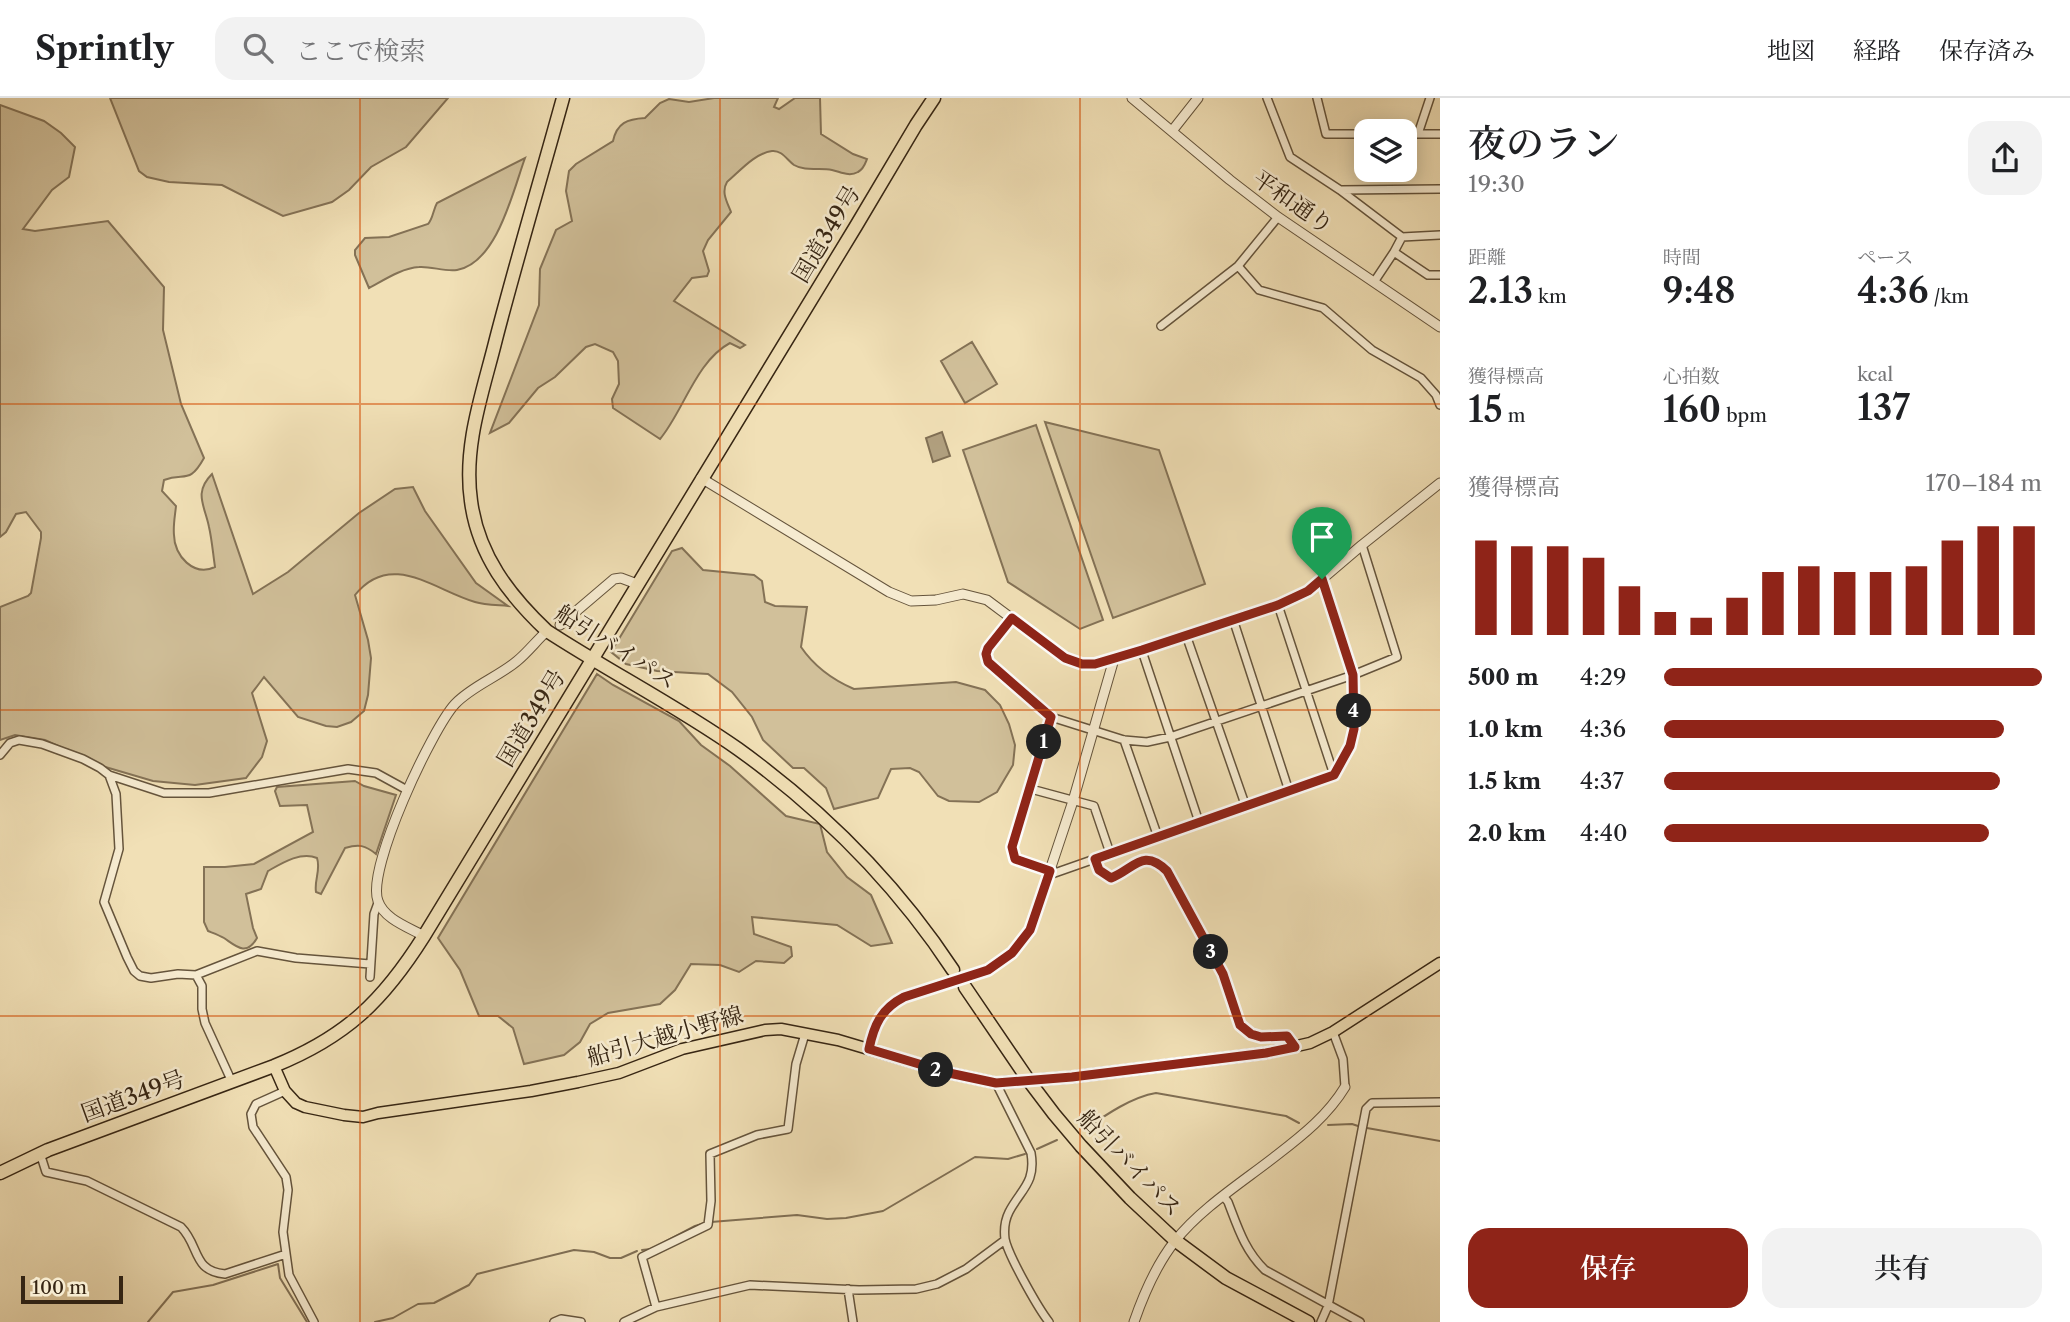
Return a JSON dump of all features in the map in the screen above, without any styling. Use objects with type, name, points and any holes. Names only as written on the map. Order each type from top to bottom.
[{"type":"highway","name":"船引バイパス","points":[[563,98],[508,294],[469,451],[471,501],[485,550],[521,606],[547,631],[736,748],[831,823],[911,911],[954,970]]},
{"type":"highway","name":"国道349号","points":[[0,1173],[40,1153],[274,1066],[316,1047],[358,1018],[398,975],[934,98]]},
{"type":"highway","name":"船引バイパス","points":[[965,987],[1029,1081],[1081,1146],[1176,1241],[1226,1278],[1308,1322]]},
{"type":"main road","name":"船引大越小野線","points":[[285,1091],[304,1107],[363,1117],[587,1080],[619,1073],[682,1049],[765,1030],[781,1029],[996,1083],[1072,1077],[1266,1053],[1310,1043],[1333,1032],[1440,963]]},
{"type":"main road","points":[[274,1066],[285,1091]]},
{"type":"street","name":"平和通り","points":[[1132,98],[1278,217],[1440,327]]},
{"type":"street","points":[[1172,131],[1198,98]]},
{"type":"street","points":[[1267,98],[1290,157],[1402,237],[1440,234]]},
{"type":"street","points":[[1317,98],[1326,134],[1354,134]]},
{"type":"street","points":[[1430,98],[1419,134],[1440,134]]},
{"type":"street","points":[[1340,191],[1440,189]]},
{"type":"street","points":[[1161,326],[1238,266],[1278,217]]},
{"type":"street","points":[[1374,282],[1402,237]]},
{"type":"street","points":[[1394,252],[1428,275],[1440,275]]},
{"type":"street","points":[[1238,266],[1259,290],[1323,308],[1372,350],[1421,378],[1436,395],[1440,405]]},
{"type":"street","points":[[701,478],[889,592],[911,601],[936,600],[963,594],[976,596],[997,606],[1058,654],[1082,664],[1095,664],[1142,650],[1278,605],[1308,591],[1440,483]]},
{"type":"street","points":[[1012,618],[988,648],[988,662],[1051,717],[1124,740],[1147,742],[1262,706],[1397,657],[1362,545]]},
{"type":"street","points":[[560,625],[614,579],[621,578],[637,584]]},
{"type":"street","points":[[1051,717],[1012,847],[1015,859],[1050,873],[1334,775],[1350,746],[1354,729],[1353,675],[1322,579]]},
{"type":"street","points":[[1278,605],[1334,775]]},
{"type":"street","points":[[1233,619],[1289,791]]},
{"type":"street","points":[[424,936],[390,917],[378,903],[377,888],[391,829],[407,790],[438,729],[454,705],[519,660],[547,631]]},
{"type":"street","points":[[1186,635],[1246,807]]},
{"type":"street","points":[[1142,650],[1199,822]]},
{"type":"street","points":[[869,1049],[878,1019],[895,1002],[988,970],[1012,953],[1030,930],[1073,801],[1114,659]]},
{"type":"street","points":[[0,755],[10,743],[19,740],[42,744],[83,759],[109,775],[164,793],[209,793],[348,769],[376,773],[407,790]]},
{"type":"street","points":[[1124,740],[1158,837]]},
{"type":"street","points":[[109,775],[116,794],[119,849],[104,902],[127,957],[134,971],[140,976],[150,978],[178,974],[196,975],[257,951],[296,958],[370,964]]},
{"type":"street","points":[[1031,789],[1094,806],[1110,853]]},
{"type":"street","points":[[1095,859],[1099,870],[1111,878],[1119,875],[1134,862],[1153,860],[1160,863],[1167,871],[1223,974],[1240,1025],[1251,1034],[1261,1037],[1287,1036],[1295,1047]]},
{"type":"street","points":[[370,977],[374,914],[378,903]]},
{"type":"street","points":[[196,975],[202,986],[205,1023],[232,1082]]},
{"type":"street","points":[[1134,1322],[1157,1267],[1176,1241],[1224,1197],[1313,1125],[1339,1097],[1345,1087],[1343,1059],[1333,1032]]},
{"type":"street","points":[[656,1307],[642,1256],[708,1225],[711,1201],[710,1154],[757,1135],[788,1129],[796,1064],[804,1034]]},
{"type":"street","points":[[996,1083],[1031,1153],[1033,1164],[1032,1177],[1007,1214],[1005,1240],[1048,1322]]},
{"type":"street","points":[[285,1091],[256,1104],[251,1114],[253,1127],[286,1177],[288,1190],[283,1232],[289,1275],[314,1322]]},
{"type":"street","points":[[1321,1322],[1328,1306],[1366,1109],[1372,1103],[1440,1102]]},
{"type":"street","points":[[40,1153],[46,1172],[87,1181],[181,1227],[191,1238],[200,1262],[215,1273],[225,1274],[286,1254]]},
{"type":"street","points":[[1224,1197],[1244,1245],[1265,1270],[1360,1322]]},
{"type":"street","points":[[624,1322],[656,1307],[750,1285],[895,1291],[916,1289],[937,1284],[966,1269],[1005,1240]]},
{"type":"street","points":[[848,1289],[853,1322]]},
{"type":"street","points":[[554,1322],[561,1319],[581,1322]]},
{"type":"shaded area","points":[[110,98],[448,98],[406,147],[371,167],[349,190],[332,202],[283,216],[222,185],[169,182],[147,177],[139,171]]},
{"type":"shaded area","points":[[714,98],[778,98],[774,107],[779,109],[795,98],[820,98],[821,134],[853,154],[867,159],[865,165],[860,171],[851,174],[803,168],[794,165],[779,152],[772,151],[753,159],[727,182],[726,201],[731,212],[708,240],[703,251],[709,271],[707,276],[692,278],[674,301],[745,345],[740,348],[730,343],[708,362],[660,439],[613,408],[612,399],[619,384],[618,361],[613,352],[595,344],[586,347],[555,377],[538,388],[509,423],[490,433],[539,305],[540,269],[556,230],[572,221],[566,191],[569,171],[613,141],[617,130],[624,123],[645,118],[660,103],[669,99],[689,102]]},
{"type":"shaded area","points":[[0,105],[44,121],[75,147],[69,177],[52,190],[23,229],[35,231],[108,221],[164,287],[163,330],[181,404],[204,458],[190,475],[164,480],[162,491],[176,506],[175,543],[187,563],[200,569],[215,567],[202,500],[203,487],[212,474],[253,594],[288,572],[359,513],[395,489],[413,487],[425,511],[476,583],[508,606],[475,602],[413,577],[398,574],[383,575],[369,582],[355,595],[371,658],[364,711],[351,722],[337,727],[298,717],[264,677],[252,693],[267,741],[262,757],[246,778],[195,785],[153,781],[102,766],[45,740],[15,735],[0,740],[0,607],[31,593],[41,532],[26,512],[16,514],[0,537]]},
{"type":"shaded area","points":[[525,158],[502,224],[483,254],[471,265],[457,270],[413,268],[369,288],[355,255],[355,250],[365,238],[389,237],[428,224],[437,203]]},
{"type":"shaded area","points":[[972,342],[997,384],[965,403],[941,361]]},
{"type":"shaded area","points":[[1045,422],[1159,450],[1205,584],[1113,618]]},
{"type":"shaded area","points":[[1036,425],[1103,620],[1080,629],[1008,582],[963,450]]},
{"type":"shaded area","points":[[942,432],[950,456],[933,462],[926,438]]},
{"type":"shaded area","points":[[682,548],[703,570],[754,575],[762,581],[765,602],[775,606],[807,607],[801,647],[831,677],[854,689],[956,682],[985,690],[1000,705],[1015,745],[1013,765],[997,792],[979,802],[949,801],[938,796],[919,772],[910,768],[891,769],[878,798],[834,809],[826,788],[804,768],[793,768],[763,740],[752,717],[732,692],[708,674],[657,671],[626,664],[611,652],[672,551]]},
{"type":"shaded area","points":[[597,674],[679,721],[701,745],[730,766],[786,816],[820,824],[827,852],[847,877],[871,895],[892,943],[871,946],[837,925],[752,917],[754,934],[791,947],[792,956],[784,963],[756,961],[739,972],[720,965],[691,964],[675,990],[660,1004],[608,1013],[590,1024],[580,1042],[564,1055],[524,1064],[513,1028],[498,1016],[479,1016],[460,970],[438,938]]},
{"type":"shaded area","points":[[355,781],[396,795],[376,854],[362,846],[345,848],[321,894],[316,892],[317,858],[298,857],[268,871],[261,889],[246,894],[257,938],[249,947],[237,947],[208,931],[204,922],[204,867],[254,864],[313,832],[307,805],[280,806],[275,791],[277,787]]},
{"type":"waterway","points":[[1087,1128],[1129,1102],[1156,1093],[1286,1116],[1299,1123]]},
{"type":"waterway","points":[[1328,1125],[1352,1124],[1361,1127]]},
{"type":"waterway","points":[[1367,1128],[1440,1141]]},
{"type":"waterway","points":[[1037,1149],[1057,1140]]},
{"type":"waterway","points":[[711,1222],[797,1215],[827,1219],[846,1218],[883,1211],[975,1157],[1008,1159],[1025,1154]]},
{"type":"waterway","points":[[659,1245],[705,1223]]},
{"type":"waterway","points":[[642,1250],[651,1249]]},
{"type":"waterway","points":[[375,1322],[393,1318],[418,1304],[434,1303],[469,1285],[477,1274],[574,1250],[594,1252],[610,1258],[621,1258],[637,1251]]},
{"type":"waterway","points":[[148,1322],[173,1292],[213,1285],[278,1264],[280,1278],[307,1322]]},
{"type":"route","points":[[1322,579],[1353,675],[1354,729],[1350,746],[1334,775],[1095,859],[1099,870],[1111,878],[1119,875],[1134,862],[1153,860],[1160,863],[1192,915],[1223,974],[1240,1025],[1251,1034],[1261,1037],[1287,1036],[1295,1047],[1072,1077],[996,1083],[971,1079],[869,1049],[878,1019],[895,1002],[988,970],[1012,953],[1030,930],[1042,899],[1050,871],[1015,859],[1012,847],[1051,717],[988,662],[986,654],[1012,618],[1072,662],[1095,664],[1278,605],[1308,591],[1322,579]]}]
